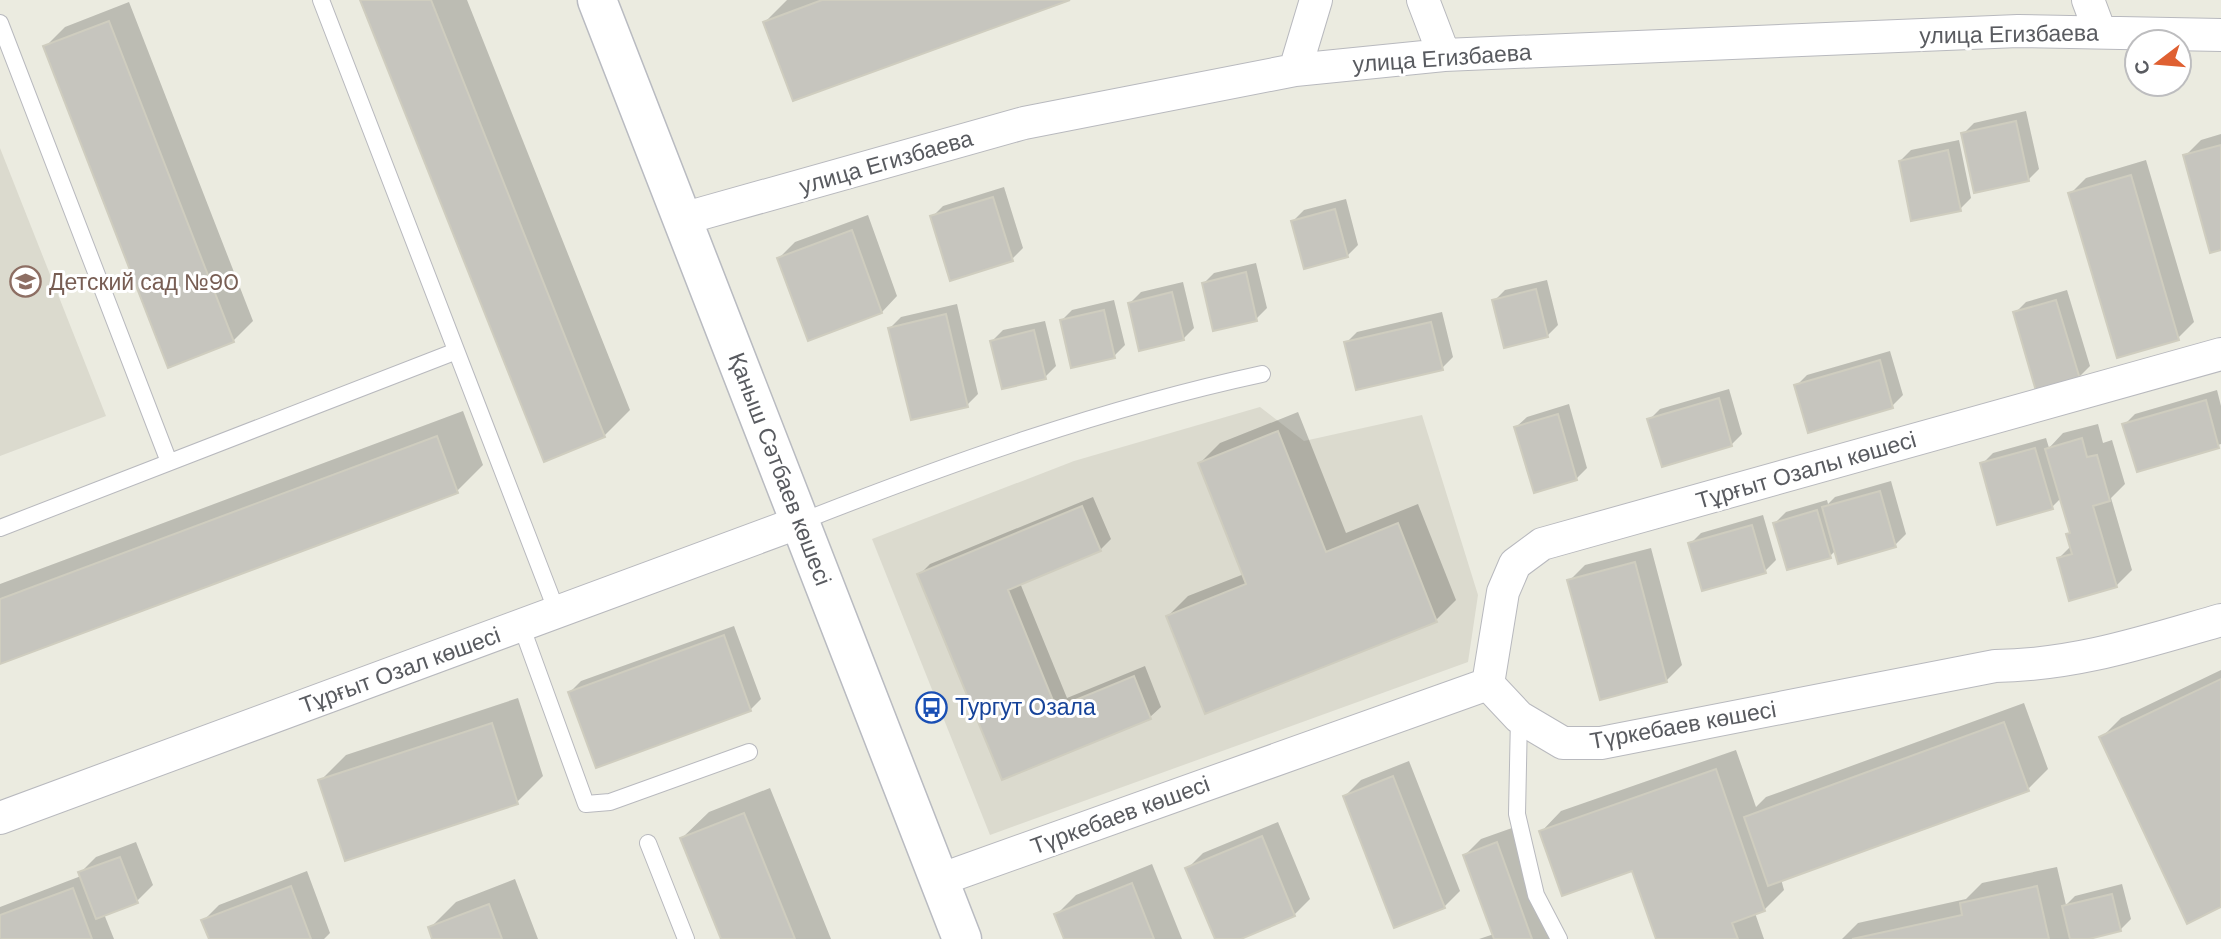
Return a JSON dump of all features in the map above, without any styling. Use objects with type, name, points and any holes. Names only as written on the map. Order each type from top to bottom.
[{"type":"main road","name":"Қаныш Сәтбаев көшесі","points":[[597,0],[962,939]]},
{"type":"street","points":[[1295,70],[1316,0]]},
{"type":"street","points":[[1423,0],[1444,55]]},
{"type":"street","points":[[2088,0],[2101,32]]},
{"type":"street","name":"улица Егизбаева","points":[[682,219],[1024,123],[1295,70],[1444,55],[2018,31],[2221,35]]},
{"type":"street","name":"Тұрғыт Озалы көшесі","points":[[1488,684],[1503,592],[1515,564],[1542,544],[2221,354]]},
{"type":"street","name":"Тұрғыт Озал көшесі","points":[[0,818],[800,522]]},
{"type":"street","name":"Түркебаев көшесі","points":[[939,880],[1488,684],[1519,717],[1563,743],[1601,743],[1995,666],[2043,666],[2106,654],[2221,620]]},
{"type":"lane","points":[[321,0],[454,352],[557,612]]},
{"type":"lane","points":[[0,23],[169,462]]},
{"type":"lane","points":[[0,528],[454,352]]},
{"type":"lane","points":[[800,522],[1050,432],[1199,387],[1262,374]]},
{"type":"lane","points":[[521,625],[586,804],[610,802],[749,751]]},
{"type":"lane","points":[[1519,717],[1517,814],[1536,895],[1559,939]]},
{"type":"lane","points":[[648,843],[686,939]]},
{"type":"shaded area","name":"Детский сад №90","points":[[0,148],[106,416],[0,456]]},
{"type":"shaded area","points":[[1260,407],[1304,441],[1422,415],[1478,595],[1468,662],[990,835],[872,539],[1074,461]]},
{"type":"building","points":[[360,0],[431,0],[605,437],[544,462]]},
{"type":"building","points":[[822,0],[1070,0],[793,101],[763,22]]},
{"type":"building","points":[[109,21],[234,342],[168,368],[43,46]]},
{"type":"building","points":[[2016,121],[2029,181],[1974,193],[1961,133]]},
{"type":"building","points":[[2221,145],[2221,250],[2210,253],[2183,155]]},
{"type":"building","points":[[1948,150],[1961,211],[1911,221],[1899,161]]},
{"type":"building","points":[[2131,175],[2179,340],[2117,358],[2068,193]]},
{"type":"building","points":[[993,197],[1013,261],[950,281],[930,216]]},
{"type":"building","points":[[1335,209],[1348,257],[1304,269],[1291,221]]},
{"type":"building","points":[[852,230],[882,313],[808,341],[777,258]]},
{"type":"building","points":[[1246,272],[1257,321],[1213,331],[1202,283]]},
{"type":"building","points":[[1536,289],[1548,337],[1504,348],[1492,300]]},
{"type":"building","points":[[1172,292],[1184,340],[1139,351],[1128,303]]},
{"type":"building","points":[[2056,300],[2080,379],[2036,391],[2013,312]]},
{"type":"building","points":[[1104,310],[1115,358],[1071,368],[1060,320]]},
{"type":"building","points":[[946,314],[968,407],[911,420],[888,328]]},
{"type":"building","points":[[1431,322],[1443,370],[1356,390],[1344,342]]},
{"type":"building","points":[[1034,330],[1046,379],[1002,389],[990,341]]},
{"type":"building","points":[[1880,360],[1893,408],[1808,433],[1794,385]]},
{"type":"building","points":[[1719,398],[1732,446],[1662,467],[1647,419]]},
{"type":"building","points":[[2206,400],[2219,448],[2137,472],[2122,424]]},
{"type":"building","points":[[1558,414],[1577,480],[1534,493],[1514,427]]},
{"type":"building","points":[[1278,431],[1326,552],[1398,523],[1437,622],[1205,714],[1166,616],[1246,584],[1198,463]]},
{"type":"building","points":[[437,436],[458,493],[0,664],[0,599]]},
{"type":"building","points":[[2082,438],[2087,457],[2097,455],[2110,501],[2093,506],[2117,587],[2069,601],[2057,558],[2072,554],[2066,534],[2070,533],[2045,449]]},
{"type":"building","points":[[2035,448],[2053,509],[1997,525],[1980,463]]},
{"type":"building","points":[[1880,491],[1896,547],[1838,564],[1822,507]]},
{"type":"building","points":[[1082,506],[1101,551],[1008,590],[1056,708],[1134,676],[1151,719],[1002,780],[917,574]]},
{"type":"building","points":[[1817,510],[1831,558],[1787,570],[1773,523]]},
{"type":"building","points":[[1752,525],[1766,573],[1702,591],[1688,543]]},
{"type":"building","points":[[1635,562],[1667,682],[1600,700],[1567,580]]},
{"type":"building","points":[[724,635],[751,711],[596,768],[568,692]]},
{"type":"building","points":[[2221,679],[2221,907],[2187,924],[2099,737]]},
{"type":"building","points":[[2004,722],[2029,791],[1768,886],[1744,817]]},
{"type":"building","points":[[492,723],[518,804],[345,861],[318,780]]},
{"type":"building","points":[[1716,769],[1765,911],[1732,923],[1738,939],[1656,939],[1632,871],[1562,896],[1539,831]]},
{"type":"building","points":[[1393,776],[1445,908],[1394,928],[1343,796]]},
{"type":"building","points":[[744,813],[795,939],[721,939],[680,838]]},
{"type":"building","points":[[1262,836],[1295,916],[1241,939],[1215,939],[1185,868]]},
{"type":"building","points":[[1497,842],[1532,939],[1494,939],[1463,855]]},
{"type":"building","points":[[120,857],[138,903],[96,919],[78,872]]},
{"type":"building","points":[[1132,883],[1154,939],[1064,939],[1054,914]]},
{"type":"building","points":[[291,886],[311,939],[209,939],[201,920]]},
{"type":"building","points":[[2037,886],[2049,939],[1852,939],[1962,915],[1960,903]]},
{"type":"building","points":[[73,888],[92,939],[0,939],[0,915]]},
{"type":"building","points":[[2112,894],[2121,931],[2089,939],[2070,939],[2062,906]]},
{"type":"building","points":[[489,904],[502,939],[432,939],[428,927]]},
{"type":"place","name":"Детский сад №90","points":[[26,282]]},
{"type":"place","name":"Тургут Озала","points":[[932,707]]}]
